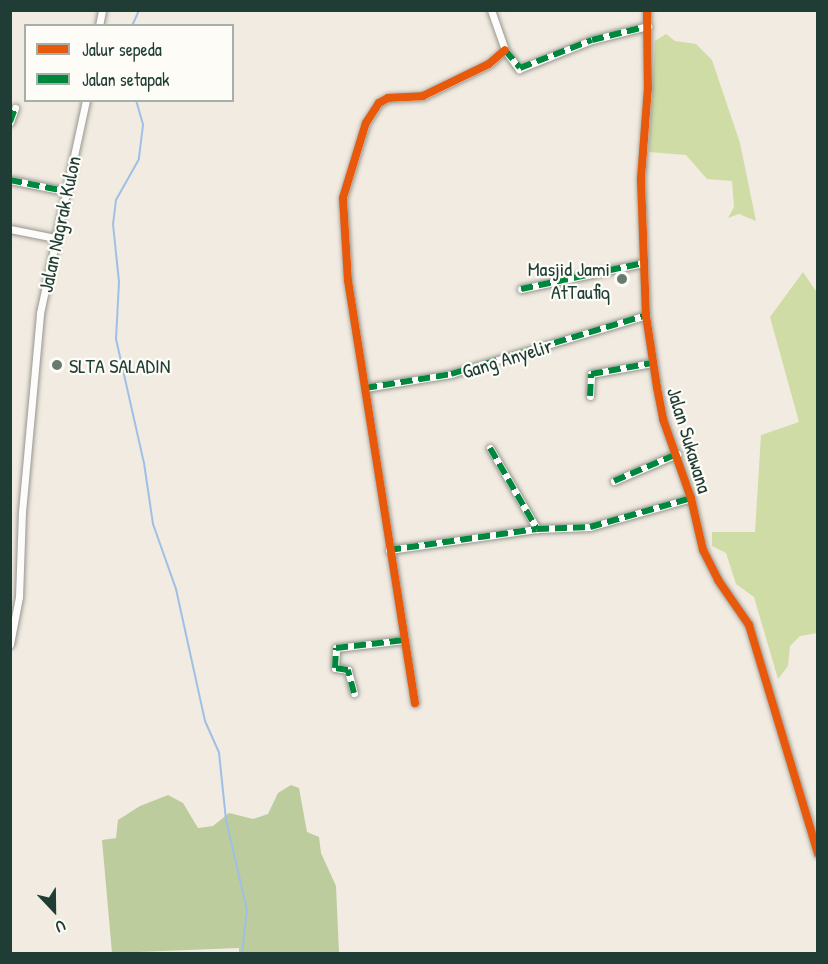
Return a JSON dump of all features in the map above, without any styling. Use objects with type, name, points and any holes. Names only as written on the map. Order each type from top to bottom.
[{"type":"street","points":[[491,10],[505,50],[520,68],[592,40],[648,26]]},
{"type":"street","name":"Jalan Sukawana","points":[[647,10],[648,88],[641,179],[643,263],[652,363],[663,419],[691,498],[703,550],[718,580],[749,625],[818,854]]},
{"type":"street","points":[[415,703],[389,550],[342,211],[353,157],[366,123],[383,100],[419,98],[489,64],[505,50]]},
{"type":"street","name":"Jalan Nagrak Kulon","points":[[10,644],[37,349],[55,238],[86,102]]},
{"type":"street","points":[[10,122],[15,108]]},
{"type":"street","points":[[10,180],[65,190]]},
{"type":"street","points":[[10,229],[55,238]]},
{"type":"street","points":[[521,289],[643,263]]},
{"type":"street","name":"Gang Anyelir","points":[[365,388],[452,374],[646,315]]},
{"type":"street","points":[[590,396],[591,374],[652,363]]},
{"type":"street","points":[[490,448],[537,529]]},
{"type":"street","points":[[614,481],[677,454]]},
{"type":"street","points":[[389,550],[537,529],[590,527],[691,498]]},
{"type":"street","points":[[354,693],[348,670],[336,668],[336,648],[405,640]]},
{"type":"green space","points":[[666,34],[675,41],[696,44],[712,60],[740,143],[756,221],[739,214],[728,218],[734,207],[732,181],[707,179],[686,155],[649,152],[655,41]]},
{"type":"green space","points":[[803,272],[818,294],[817,633],[800,636],[790,646],[788,666],[778,679],[754,597],[736,584],[726,553],[712,546],[712,532],[755,532],[761,435],[799,422],[770,317]]},
{"type":"green space","points":[[291,785],[299,788],[307,832],[319,837],[321,853],[336,886],[339,953],[239,953],[239,948],[112,953],[102,840],[116,838],[118,820],[140,806],[168,795],[183,803],[198,828],[213,826],[229,813],[253,819],[268,814],[278,793]]},
{"type":"waterway","points":[[133,24],[139,10]]},
{"type":"waterway","points":[[137,102],[143,125],[139,159],[116,200],[113,224],[119,282],[116,339],[144,463],[153,524],[176,589],[205,721],[219,753],[226,820],[247,910],[242,954]]},
{"type":"marked path","points":[[505,50],[520,68],[592,40],[648,26]]},
{"type":"marked path","points":[[10,122],[15,108]]},
{"type":"marked path","points":[[10,180],[65,191]]},
{"type":"marked path","points":[[521,289],[643,263]]},
{"type":"marked path","points":[[365,388],[451,374],[646,315]]},
{"type":"marked path","points":[[590,396],[591,374],[652,363]]},
{"type":"marked path","points":[[490,448],[537,529]]},
{"type":"marked path","points":[[614,481],[677,454]]},
{"type":"marked path","points":[[389,550],[537,529],[590,527],[691,498]]},
{"type":"marked path","points":[[354,693],[348,670],[335,668],[336,648],[405,640]]},
{"type":"cycle path","points":[[647,10],[648,88],[641,179],[646,315],[663,419],[691,498],[703,550],[718,580],[749,625],[818,854]]},
{"type":"cycle path","points":[[415,703],[348,280],[343,198],[366,123],[379,103],[388,98],[423,96],[489,64],[505,50]]},
{"type":"place","name":"Masjid Jami AtTaufiq","points":[[622,279]]},
{"type":"place","name":"SLTA SALADIN","points":[[57,365]]}]
